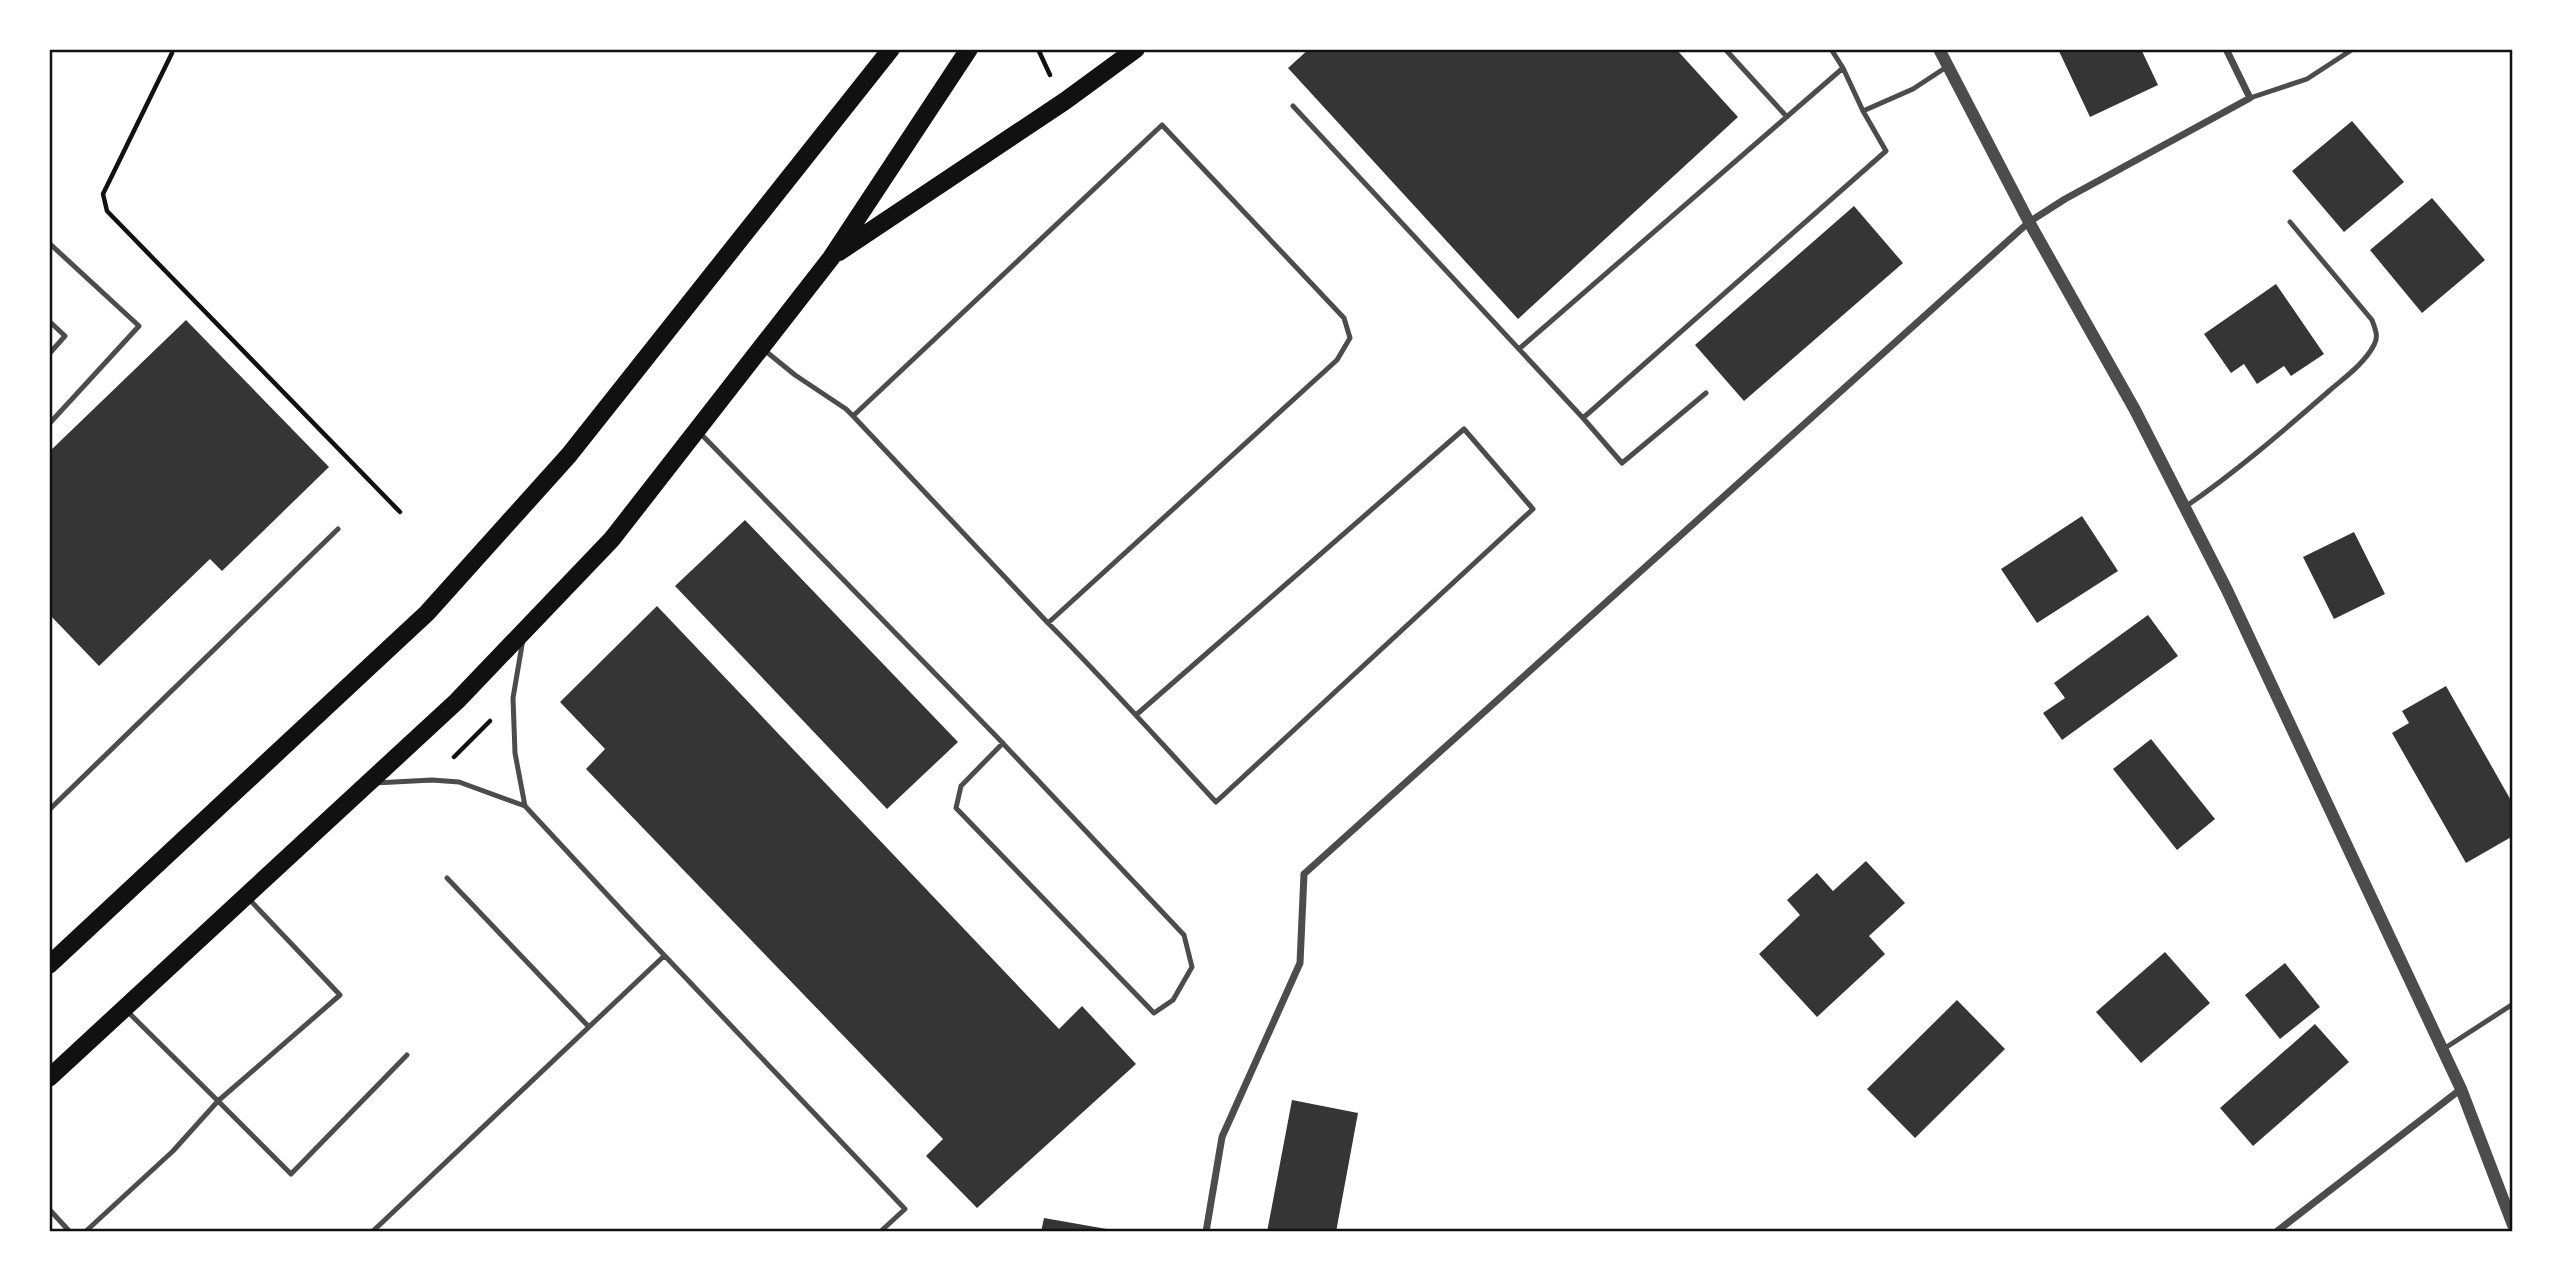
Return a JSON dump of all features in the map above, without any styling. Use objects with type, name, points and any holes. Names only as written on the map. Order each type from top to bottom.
[{"type":"main road","points":[[49,965],[427,613],[569,455],[891,49]]},
{"type":"main road","points":[[49,1077],[457,701],[612,539],[831,258],[969,49]]},
{"type":"main road","points":[[831,258],[1065,101],[1136,49]]},
{"type":"street","points":[[1939,49],[2029,222],[2135,410],[2233,602],[2460,1089],[2513,1224]]},
{"type":"street","points":[[1206,1232],[1222,1137],[1300,963],[1304,874],[2029,222],[2065,199],[2250,98],[2226,49]]},
{"type":"street","points":[[2276,1232],[2460,1089]]},
{"type":"lane","points":[[1725,49],[1787,117]]},
{"type":"lane","points":[[1583,418],[1886,151],[1831,49]]},
{"type":"lane","points":[[2250,98],[2307,79],[2353,49]]},
{"type":"lane","points":[[1863,111],[1913,89],[1948,66]]},
{"type":"lane","points":[[1520,349],[1843,68]]},
{"type":"lane","points":[[1293,106],[1520,349],[1622,463],[1706,393]]},
{"type":"lane","points":[[853,416],[1162,125],[1344,318],[1350,338],[1337,360],[1048,624]]},
{"type":"lane","points":[[2185,507],[2228,477],[2305,412],[2363,361],[2375,344],[2378,334],[2372,320],[2290,222]]},
{"type":"lane","points":[[49,243],[139,326],[49,424]]},
{"type":"lane","points":[[49,321],[65,336],[49,354]]},
{"type":"lane","points":[[761,347],[853,416],[1216,802],[1533,509],[1464,429],[1136,715]]},
{"type":"lane","points":[[697,430],[1003,743],[1184,935],[1192,967],[1173,1000],[1154,1013],[956,808],[961,786],[1003,743]]},
{"type":"lane","points":[[49,810],[338,529]]},
{"type":"lane","points":[[524,631],[513,698],[515,753],[525,806]]},
{"type":"lane","points":[[368,783],[432,779],[459,782],[525,806],[905,1209],[880,1232]]},
{"type":"lane","points":[[447,878],[589,1027]]},
{"type":"lane","points":[[85,1232],[173,1151],[218,1101],[340,995],[246,896]]},
{"type":"lane","points":[[372,1232],[664,956]]},
{"type":"lane","points":[[2442,1050],[2513,1004]]},
{"type":"lane","points":[[124,1008],[291,1174],[407,1055]]},
{"type":"lane","points":[[49,1209],[70,1232]]},
{"type":"path","points":[[1038,49],[1053,83]]},
{"type":"path","points":[[172,53],[103,194],[107,211],[400,512]]},
{"type":"path","points":[[454,758],[491,721]]},
{"type":"building","points":[[1309,49],[1676,49],[1738,117],[1518,319],[1288,68]]},
{"type":"building","points":[[2058,49],[2141,49],[2158,85],[2090,117]]},
{"type":"building","points":[[2352,121],[2404,182],[2344,232],[2292,171]]},
{"type":"building","points":[[2432,198],[2485,260],[2422,313],[2370,250]]},
{"type":"building","points":[[1854,206],[1903,263],[1744,401],[1695,345]]},
{"type":"building","points":[[2276,284],[2324,354],[2291,376],[2284,366],[2257,384],[2244,364],[2231,373],[2204,334]]},
{"type":"building","points":[[186,320],[329,467],[222,571],[210,559],[99,666],[49,614],[49,452]]},
{"type":"building","points":[[2082,516],[2118,571],[2037,623],[2001,569]]},
{"type":"building","points":[[745,520],[958,742],[887,809],[675,586]]},
{"type":"building","points":[[2354,532],[2385,594],[2334,619],[2303,557]]},
{"type":"building","points":[[657,606],[1059,1029],[1082,1006],[1136,1064],[977,1208],[926,1156],[943,1139],[586,769],[605,749],[560,702]]},
{"type":"building","points":[[2148,615],[2178,656],[2062,740],[2043,713],[2065,698],[2054,683]]},
{"type":"building","points":[[2446,686],[2513,804],[2513,836],[2466,863],[2392,733],[2409,723],[2402,711]]},
{"type":"building","points":[[2151,739],[2215,819],[2177,850],[2113,769]]},
{"type":"building","points":[[1866,861],[1905,903],[1869,936],[1885,954],[1817,1017],[1759,954],[1800,915],[1787,900],[1817,873],[1833,891]]},
{"type":"building","points":[[2165,952],[2210,1003],[2141,1063],[2096,1012]]},
{"type":"building","points":[[2285,963],[2320,1007],[2280,1039],[2245,995]]},
{"type":"building","points":[[1957,1000],[2005,1049],[1915,1138],[1867,1089]]},
{"type":"building","points":[[2315,1024],[2349,1062],[2253,1146],[2220,1108]]},
{"type":"building","points":[[1292,1100],[1358,1113],[1336,1232],[1267,1232]]},
{"type":"building","points":[[1044,1218],[1118,1231],[1118,1232],[1041,1232]]}]
